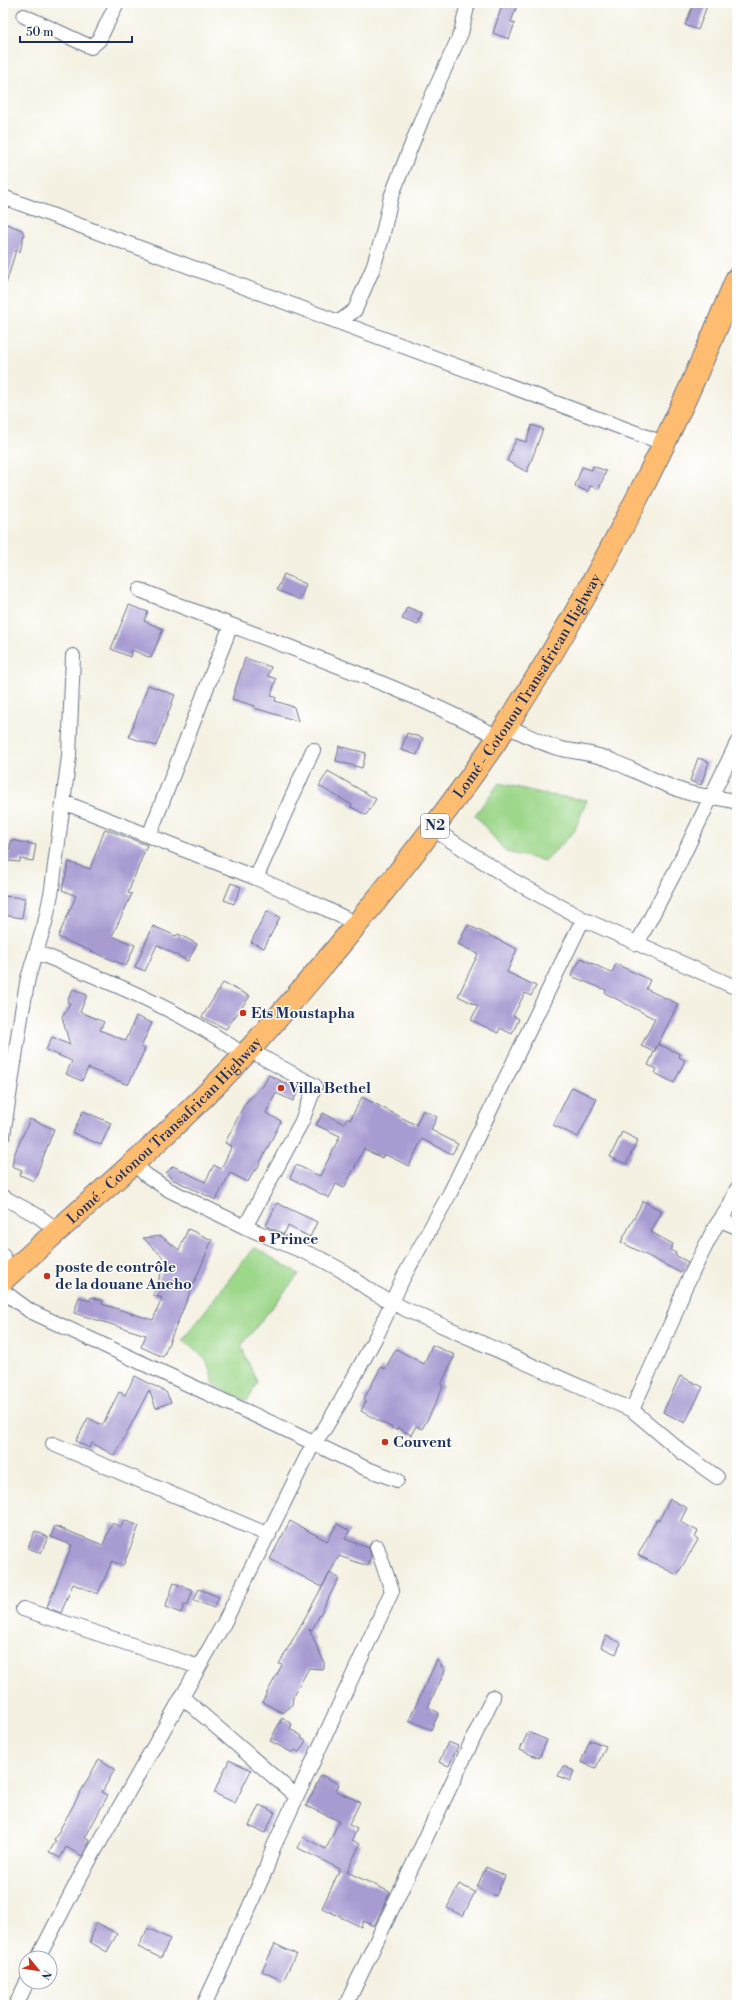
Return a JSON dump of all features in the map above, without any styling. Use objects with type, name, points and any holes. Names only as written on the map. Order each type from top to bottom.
[{"type":"highway","name":"Lomé - Cotonou Transafrican Highway","points":[[5,1275],[133,1162],[246,1053],[357,924],[433,829],[502,731],[550,655],[592,581],[664,443],[737,278]]},
{"type":"street","points":[[24,16],[91,47],[99,40],[117,3]]},
{"type":"street","points":[[339,322],[355,310],[373,268],[382,238],[391,197],[423,116],[460,33],[468,3]]},
{"type":"street","points":[[3,197],[664,443]]},
{"type":"street","points":[[140,590],[313,656],[438,707],[502,731],[561,749],[592,753],[689,793],[712,798],[723,797],[737,802]]},
{"type":"street","points":[[149,836],[231,626]]},
{"type":"street","points":[[3,1135],[28,978],[45,923],[52,889],[69,756],[73,656]]},
{"type":"street","points":[[637,944],[712,798],[737,743]]},
{"type":"street","points":[[256,878],[313,750]]},
{"type":"street","points":[[63,802],[256,878],[357,924]]},
{"type":"street","points":[[433,829],[512,880],[583,919],[737,988]]},
{"type":"street","points":[[42,1950],[81,1875],[224,1623],[313,1444],[325,1428],[341,1401],[378,1333],[392,1302],[450,1193],[583,919]]},
{"type":"street","points":[[36,952],[158,1004],[246,1053],[315,1086],[298,1128],[245,1227]]},
{"type":"street","points":[[133,1162],[158,1184],[245,1227],[341,1270],[374,1293],[392,1302],[632,1410],[682,1452],[717,1477]]},
{"type":"street","points":[[632,1410],[673,1319],[684,1289],[737,1189]]},
{"type":"street","points":[[3,1197],[38,1216],[57,1230]]},
{"type":"street","points":[[720,1220],[737,1227]]},
{"type":"street","points":[[5,1275],[30,1311],[278,1426],[313,1444],[396,1480]]},
{"type":"street","points":[[53,1444],[269,1535]]},
{"type":"street","points":[[204,2005],[225,1960],[234,1934],[244,1919],[296,1796],[392,1591],[377,1547]]},
{"type":"street","points":[[23,1610],[199,1667]]},
{"type":"street","points":[[182,1697],[296,1796]]},
{"type":"street","points":[[346,2005],[493,1697]]},
{"type":"street","points":[[16,2005],[23,1990]]},
{"type":"green space","points":[[499,783],[549,795],[587,800],[574,832],[545,861],[506,852],[475,815]]},
{"type":"green space","points":[[254,1247],[299,1274],[241,1346],[257,1382],[247,1401],[214,1385],[210,1370],[204,1359],[200,1354],[182,1341]]},
{"type":"building","points":[[503,3],[518,3],[511,22],[515,23],[509,39],[493,33]]},
{"type":"building","points":[[694,3],[708,3],[698,30],[685,25]]},
{"type":"building","points":[[7,224],[22,230],[24,234],[20,252],[16,250],[6,284],[3,284],[3,234]]},
{"type":"building","points":[[532,425],[543,429],[527,472],[507,461],[516,439],[526,442]]},
{"type":"building","points":[[593,466],[606,471],[599,489],[590,486],[588,492],[575,486],[582,467],[592,470]]},
{"type":"building","points":[[284,574],[306,584],[300,600],[277,590]]},
{"type":"building","points":[[129,605],[148,612],[144,621],[163,629],[151,658],[132,650],[130,657],[111,649]]},
{"type":"building","points":[[407,607],[422,613],[418,625],[402,619]]},
{"type":"building","points":[[245,658],[271,667],[268,676],[276,679],[271,696],[276,697],[275,701],[294,707],[298,721],[254,708],[255,706],[232,699]]},
{"type":"building","points":[[148,685],[175,695],[156,746],[129,737]]},
{"type":"building","points":[[407,733],[423,738],[417,755],[401,750]]},
{"type":"building","points":[[339,746],[366,753],[362,768],[336,761]]},
{"type":"building","points":[[698,758],[709,762],[701,785],[690,781]]},
{"type":"building","points":[[328,771],[376,799],[366,815],[319,786]]},
{"type":"building","points":[[105,829],[147,845],[128,893],[132,894],[112,936],[135,945],[126,966],[58,937],[76,896],[62,890],[69,862],[90,869]]},
{"type":"building","points":[[11,840],[36,845],[33,861],[20,859],[20,862],[8,861]]},
{"type":"building","points":[[231,883],[241,887],[234,904],[224,900]]},
{"type":"building","points":[[3,896],[25,898],[22,918],[3,915]]},
{"type":"building","points":[[267,911],[280,917],[264,948],[251,942]]},
{"type":"building","points":[[468,925],[517,949],[507,972],[536,986],[531,996],[525,993],[513,1016],[519,1019],[512,1034],[500,1028],[498,1033],[471,1020],[478,1006],[458,996],[478,954],[458,944]]},
{"type":"building","points":[[153,926],[176,936],[178,934],[197,944],[188,961],[157,945],[145,971],[135,967]]},
{"type":"building","points":[[581,958],[612,973],[616,964],[650,980],[646,989],[678,1004],[654,1052],[641,1046],[655,1019],[605,993],[606,990],[571,976]]},
{"type":"building","points":[[223,983],[250,996],[226,1029],[202,1017]]},
{"type":"building","points":[[73,989],[87,995],[80,1012],[104,1022],[100,1030],[126,1041],[136,1016],[152,1023],[141,1047],[145,1049],[128,1085],[88,1068],[82,1081],[66,1074],[72,1061],[46,1050],[52,1037],[70,1045],[62,1017],[70,1003],[67,1002]]},
{"type":"building","points":[[658,1044],[680,1054],[679,1057],[685,1060],[674,1083],[655,1073],[657,1069],[648,1065]]},
{"type":"building","points":[[269,1075],[299,1090],[293,1101],[276,1093],[266,1113],[281,1121],[256,1171],[254,1170],[248,1182],[230,1173],[216,1200],[172,1179],[166,1173],[173,1166],[205,1182],[214,1165],[221,1169],[232,1146],[225,1143],[245,1103],[263,1086]]},
{"type":"building","points":[[572,1087],[597,1099],[578,1137],[553,1125]]},
{"type":"building","points":[[362,1097],[416,1125],[423,1110],[437,1117],[431,1130],[458,1144],[452,1154],[422,1139],[409,1166],[384,1154],[382,1158],[364,1149],[344,1188],[336,1184],[329,1198],[290,1178],[296,1165],[320,1176],[340,1136],[316,1125],[323,1113],[344,1124],[347,1118],[350,1120]]},
{"type":"building","points":[[83,1111],[111,1123],[101,1145],[73,1133]]},
{"type":"building","points":[[30,1119],[54,1129],[34,1181],[20,1175],[22,1170],[12,1166],[14,1155]]},
{"type":"building","points":[[622,1132],[638,1140],[626,1164],[610,1157]]},
{"type":"building","points":[[643,1201],[662,1211],[651,1232],[673,1244],[670,1250],[676,1253],[675,1255],[688,1262],[681,1273],[621,1242]]},
{"type":"building","points":[[277,1203],[317,1222],[310,1237],[288,1226],[284,1234],[266,1226]]},
{"type":"building","points":[[188,1229],[212,1240],[163,1357],[141,1347],[146,1335],[74,1313],[79,1297],[90,1301],[91,1297],[103,1301],[102,1304],[153,1320],[162,1298],[153,1295],[166,1260],[143,1238],[161,1236],[179,1250]]},
{"type":"building","points":[[432,1345],[455,1355],[441,1385],[443,1386],[422,1429],[416,1426],[411,1435],[398,1428],[396,1430],[361,1411],[366,1401],[364,1399],[381,1367],[385,1369],[396,1349],[424,1364]]},
{"type":"building","points":[[135,1376],[166,1392],[171,1402],[156,1408],[149,1390],[115,1456],[92,1443],[89,1448],[76,1441],[88,1418],[102,1425],[119,1392],[125,1395]]},
{"type":"building","points":[[680,1376],[703,1387],[685,1423],[663,1412]]},
{"type":"building","points":[[670,1499],[687,1508],[680,1522],[698,1531],[695,1538],[698,1540],[677,1575],[638,1555],[657,1519],[659,1520]]},
{"type":"building","points":[[124,1520],[139,1526],[123,1566],[112,1561],[98,1594],[73,1584],[61,1613],[47,1607],[72,1545],[51,1537],[55,1526],[103,1545],[112,1523],[121,1527]]},
{"type":"building","points":[[290,1521],[327,1541],[337,1524],[350,1531],[345,1539],[369,1548],[371,1556],[368,1566],[339,1556],[322,1587],[270,1559]]},
{"type":"building","points":[[35,1531],[48,1537],[41,1553],[28,1548]]},
{"type":"building","points":[[330,1573],[339,1578],[312,1630],[309,1629],[324,1662],[324,1669],[309,1668],[293,1697],[292,1705],[283,1713],[262,1702],[282,1665],[279,1664]]},
{"type":"building","points":[[174,1583],[193,1590],[187,1606],[184,1605],[181,1613],[165,1607]]},
{"type":"building","points":[[199,1589],[219,1597],[214,1608],[194,1600]]},
{"type":"building","points":[[606,1636],[621,1643],[616,1654],[601,1647]]},
{"type":"building","points":[[437,1660],[445,1671],[428,1707],[439,1713],[431,1730],[409,1720]]},
{"type":"building","points":[[282,1718],[292,1724],[290,1729],[302,1736],[301,1738],[306,1741],[299,1752],[295,1750],[293,1753],[270,1741]]},
{"type":"building","points":[[528,1732],[547,1740],[539,1758],[520,1750]]},
{"type":"building","points":[[590,1740],[606,1746],[596,1768],[581,1762]]},
{"type":"building","points":[[448,1742],[458,1746],[449,1766],[439,1762]]},
{"type":"building","points":[[99,1759],[115,1769],[102,1792],[108,1795],[85,1838],[90,1841],[82,1856],[66,1847],[60,1858],[49,1852],[56,1841],[54,1840]]},
{"type":"building","points":[[229,1760],[251,1770],[235,1803],[214,1793]]},
{"type":"building","points":[[563,1766],[574,1771],[570,1781],[558,1776]]},
{"type":"building","points":[[321,1775],[339,1784],[336,1791],[360,1802],[349,1825],[357,1829],[352,1840],[360,1844],[347,1872],[390,1892],[374,1926],[363,1921],[361,1927],[322,1908],[340,1869],[298,1848],[303,1837],[326,1849],[339,1821],[306,1806]]},
{"type":"building","points":[[259,1805],[275,1812],[265,1833],[249,1826]]},
{"type":"building","points":[[486,1867],[505,1876],[496,1896],[477,1887]]},
{"type":"building","points":[[459,1884],[475,1892],[463,1916],[447,1908]]},
{"type":"building","points":[[96,1922],[117,1934],[107,1952],[90,1942]]},
{"type":"building","points":[[148,1928],[170,1939],[161,1958],[138,1947]]},
{"type":"building","points":[[275,1944],[296,1954],[283,1981],[262,1971]]},
{"type":"place","name":"Ets Moustapha","points":[[243,1013]]},
{"type":"place","name":"Villa Bethel","points":[[281,1088]]},
{"type":"place","name":"Prince","points":[[262,1239]]},
{"type":"place","name":"poste de contrôle de la douane Aneho","points":[[47,1276]]},
{"type":"place","name":"Couvent","points":[[385,1442]]}]
